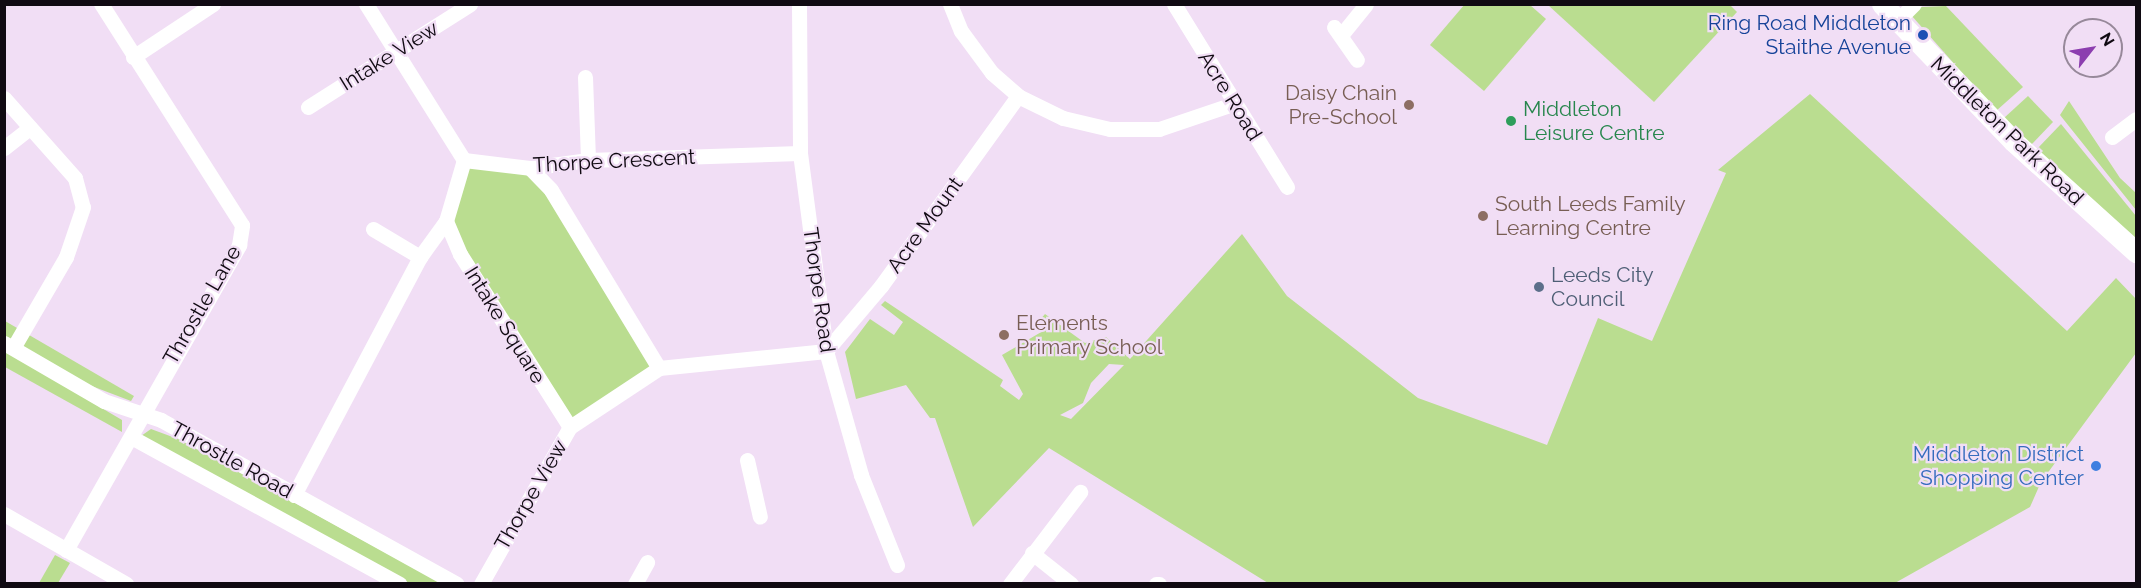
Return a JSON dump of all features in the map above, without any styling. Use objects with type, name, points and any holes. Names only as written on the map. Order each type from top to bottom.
[{"type":"street","name":"Throstle Lane","points":[[66,550],[239,245],[242,225],[101,4]]},
{"type":"street","points":[[133,57],[213,4]]},
{"type":"street","points":[[294,495],[420,257],[446,221],[464,160],[366,4]]},
{"type":"street","name":"Intake View","points":[[308,106],[470,4]]},
{"type":"street","name":"Thorpe Road","points":[[799,4],[800,153],[826,351],[861,476],[897,565]]},
{"type":"street","points":[[950,4],[975,52],[1018,96],[1071,120],[1136,131],[1183,123],[1233,104]]},
{"type":"street","name":"Acre Road","points":[[1174,4],[1233,104],[1287,188]]},
{"type":"street","points":[[1357,60],[1338,30],[1366,4]]},
{"type":"street","name":"Middleton Park Road","points":[[1882,4],[2013,141],[2136,252]]},
{"type":"street","points":[[1897,21],[1914,4]]},
{"type":"street","points":[[585,77],[588,160]]},
{"type":"street","name":"Acre Mount","points":[[826,351],[881,286],[1018,96]]},
{"type":"street","points":[[4,98],[75,178],[82,207],[66,257],[9,346]]},
{"type":"street","points":[[2112,137],[2136,119]]},
{"type":"street","points":[[4,148],[30,128]]},
{"type":"street","name":"Thorpe Crescent","points":[[464,160],[530,168],[588,160],[800,153]]},
{"type":"street","points":[[530,168],[551,190],[659,368]]},
{"type":"street","name":"Intake Square","points":[[446,221],[460,254],[570,427]]},
{"type":"street","points":[[373,229],[420,257]]},
{"type":"street","name":"Throstle Road","points":[[9,346],[104,400],[142,413],[457,584]]},
{"type":"street","name":"Thorpe View","points":[[481,584],[570,427],[659,368],[826,351]]},
{"type":"street","name":"Throstle Road","points":[[130,437],[399,584]]},
{"type":"street","points":[[747,460],[760,517]]},
{"type":"street","points":[[1010,584],[1080,492]]},
{"type":"street","points":[[4,514],[126,584]]},
{"type":"street","points":[[1032,553],[1071,584]]},
{"type":"street","points":[[635,584],[647,561]]},
{"type":"green space","points":[[1465,4],[1530,5],[1546,19],[1484,91],[1430,45]]},
{"type":"green space","points":[[1729,4],[1737,12],[1654,102],[1548,5]]},
{"type":"green space","points":[[1946,6],[2023,87],[1996,111],[1911,15],[1921,7]]},
{"type":"green space","points":[[1810,94],[2067,331],[2116,278],[2136,299],[2136,353],[2041,482],[2030,507],[1895,583],[1268,583],[1049,448],[973,527],[935,418],[930,418],[906,385],[856,399],[845,352],[870,319],[894,335],[903,322],[881,305],[885,301],[1003,380],[1000,386],[1019,400],[1023,394],[1002,355],[1043,331],[1039,321],[1045,314],[1085,343],[1106,337],[1130,359],[1242,234],[1287,296],[1418,398],[1547,445],[1598,318],[1652,341],[1726,173],[1718,170]],"holes":[[[1109,364],[1124,365],[1071,419],[1060,415],[1083,403],[1091,383]]]},
{"type":"green space","points":[[2028,96],[2053,122],[2031,145],[2004,118]]},
{"type":"green space","points":[[2069,101],[2120,178],[2136,193],[2136,210],[2060,115]]},
{"type":"green space","points":[[2061,124],[2136,216],[2136,239],[2036,150]]},
{"type":"green space","points":[[464,160],[530,168],[659,368],[570,427],[446,221]]},
{"type":"green space","points":[[5,321],[134,396],[131,401],[89,385],[5,336]]},
{"type":"green space","points":[[5,351],[122,420],[122,432],[5,367]]},
{"type":"green space","points":[[151,429],[178,439],[441,583],[409,583],[141,436]]},
{"type":"green space","points":[[55,555],[70,563],[58,583],[39,583]]},
{"type":"place","name":"Ring Road Middleton Staithe Avenue","points":[[1923,35]]},
{"type":"place","name":"Daisy Chain Pre-School","points":[[1409,105]]},
{"type":"place","name":"Middleton Leisure Centre","points":[[1511,121]]},
{"type":"place","name":"South Leeds Family Learning Centre","points":[[1483,216]]},
{"type":"place","name":"Leeds City Council","points":[[1539,287]]},
{"type":"place","name":"Elements Primary School","points":[[1004,335]]},
{"type":"place","name":"Middleton District Shopping Center","points":[[2096,466]]}]
